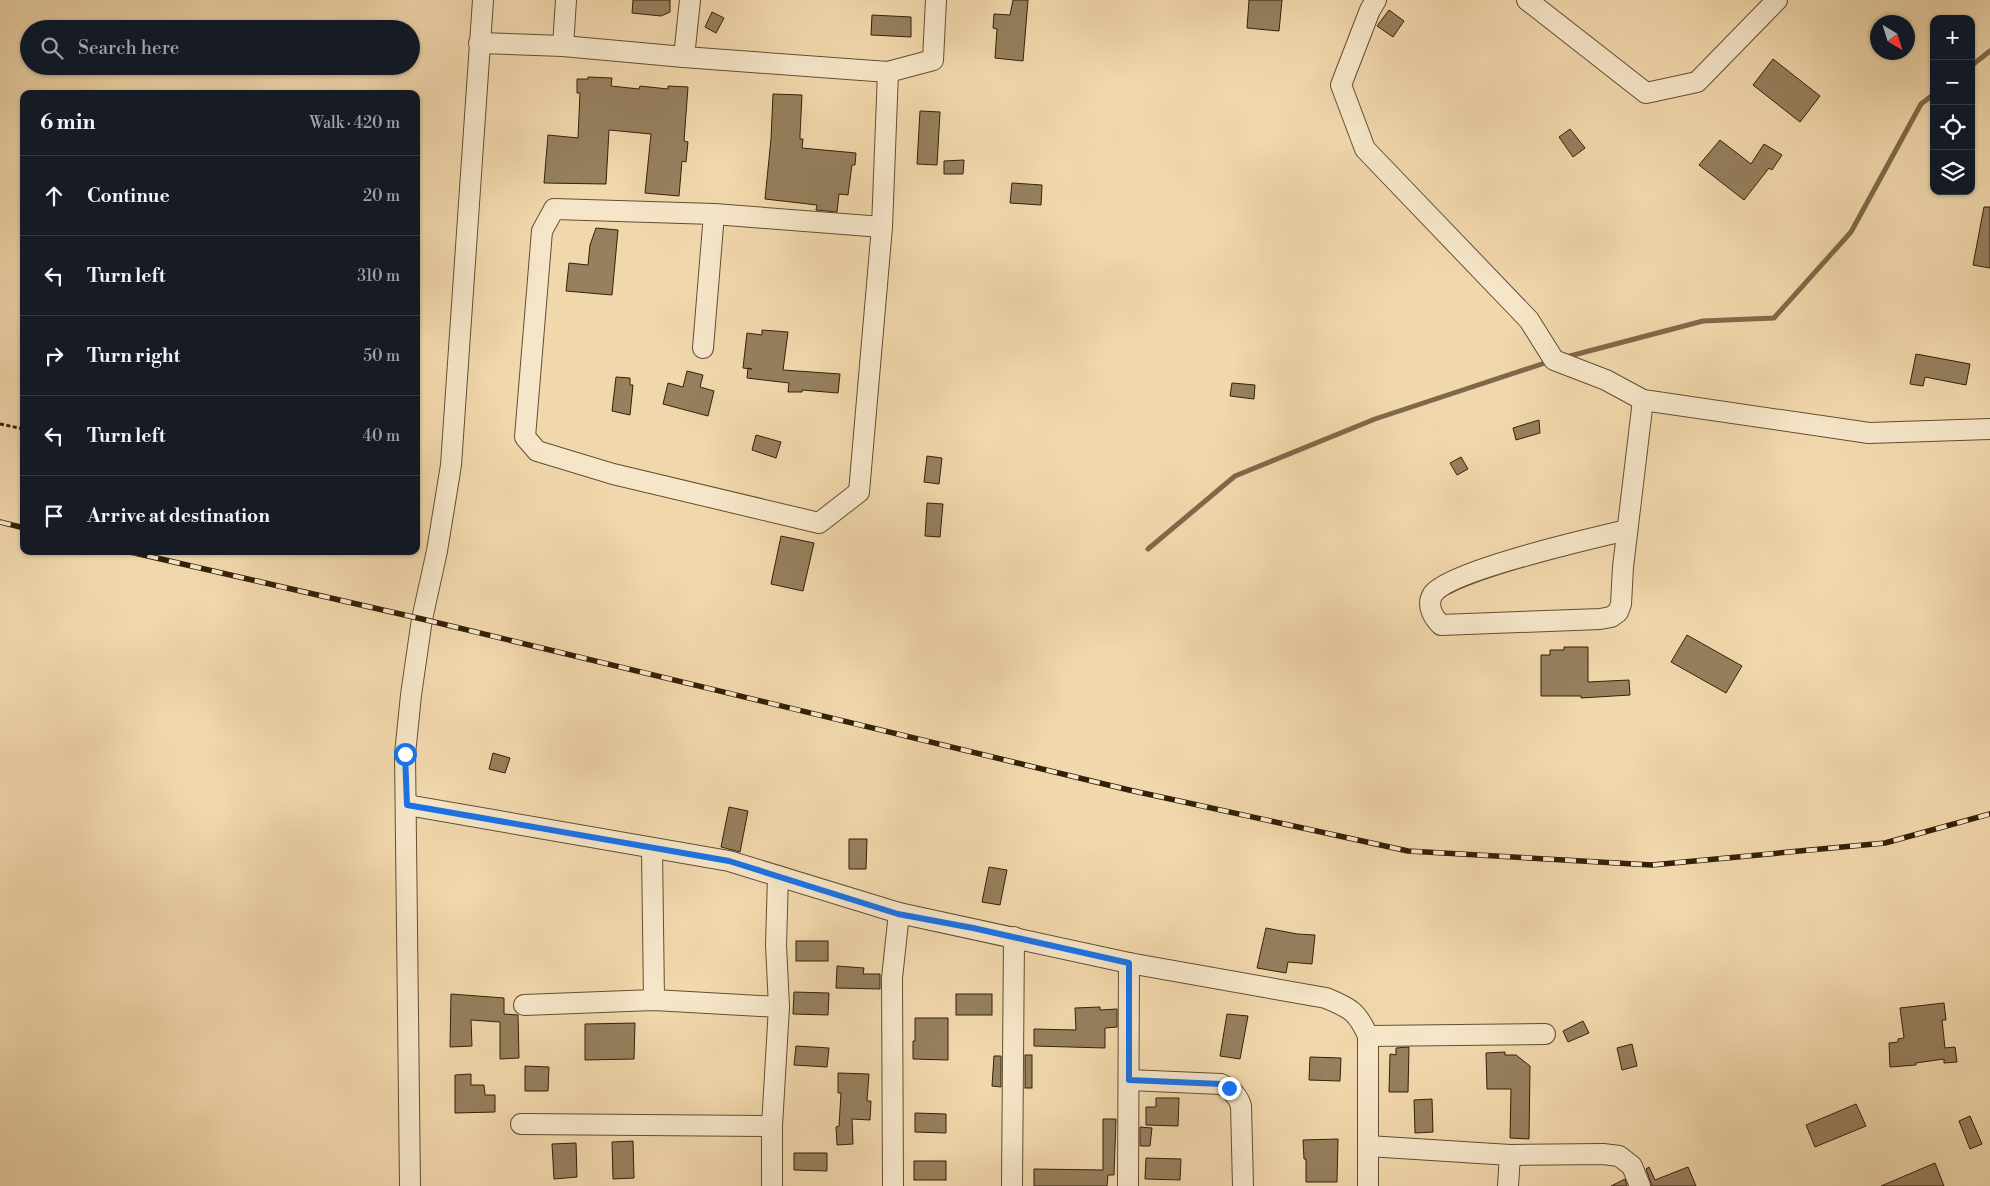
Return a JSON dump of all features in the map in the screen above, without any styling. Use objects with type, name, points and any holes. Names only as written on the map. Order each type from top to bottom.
[{"type":"street","points":[[410,1186],[405,754],[422,619],[437,551],[451,465],[483,0]]},
{"type":"street","points":[[563,46],[566,0]]},
{"type":"street","points":[[684,57],[690,0]]},
{"type":"street","points":[[479,43],[563,46],[888,72],[932,60],[936,0]]},
{"type":"street","points":[[1376,0],[1370,10],[1341,85],[1365,149],[1529,320],[1554,360],[1606,380],[1642,400],[1869,433],[1990,429]]},
{"type":"street","points":[[1527,0],[1646,93],[1697,82],[1777,0]]},
{"type":"street","points":[[882,227],[714,214],[554,209],[542,231],[525,437],[537,451],[604,471],[819,523],[859,492],[882,227],[888,72]]},
{"type":"street","points":[[703,348],[714,214]]},
{"type":"street","points":[[1627,530],[1553,548],[1470,573],[1442,586],[1434,594],[1430,603],[1434,617],[1440,625],[1600,619],[1610,617],[1618,612],[1642,400]]},
{"type":"street","points":[[407,805],[729,861],[898,914],[1014,937],[1129,963],[1326,998],[1350,1008],[1362,1021],[1368,1036],[1368,1186]]},
{"type":"street","points":[[652,849],[654,1000]]},
{"type":"street","points":[[772,1186],[772,1126],[779,1008],[776,944],[778,876]]},
{"type":"street","points":[[893,1186],[892,978],[898,914]]},
{"type":"street","points":[[1012,1186],[1014,937]]},
{"type":"street","points":[[1128,1186],[1129,963]]},
{"type":"street","points":[[524,1005],[654,1000],[779,1008]]},
{"type":"street","points":[[1368,1036],[1545,1034]]},
{"type":"street","points":[[1129,1080],[1221,1084],[1229,1088],[1239,1100],[1241,1106],[1243,1186]]},
{"type":"street","points":[[521,1124],[772,1126]]},
{"type":"street","points":[[1368,1146],[1510,1154],[1603,1154],[1619,1156],[1632,1166],[1640,1186]]},
{"type":"street","points":[[1508,1186],[1510,1154]]},
{"type":"path","points":[[0,424],[20,428]]},
{"type":"building","points":[[633,0],[670,0],[670,12],[661,16],[632,13]]},
{"type":"building","points":[[1013,0],[1028,0],[1023,61],[995,58],[997,29],[993,28],[994,14],[1010,15]]},
{"type":"building","points":[[1249,0],[1282,0],[1279,31],[1247,28]]},
{"type":"building","points":[[1389,10],[1404,21],[1393,37],[1377,26]]},
{"type":"building","points":[[712,12],[724,18],[716,33],[705,27]]},
{"type":"building","points":[[872,15],[911,17],[911,37],[871,35]]},
{"type":"building","points":[[1773,59],[1820,96],[1800,122],[1753,85]]},
{"type":"building","points":[[588,77],[612,78],[611,86],[639,89],[640,86],[668,89],[668,86],[688,87],[684,141],[688,142],[686,162],[682,161],[679,196],[645,193],[651,134],[609,130],[606,184],[544,183],[548,135],[578,138],[580,93],[577,93],[577,79],[588,79]]},
{"type":"building","points":[[773,94],[802,95],[800,139],[803,139],[802,148],[856,153],[855,165],[852,165],[848,195],[839,194],[837,212],[816,210],[817,205],[765,199]]},
{"type":"building","points":[[920,111],[940,112],[937,165],[917,164]]},
{"type":"building","points":[[1570,129],[1585,148],[1573,157],[1559,137]]},
{"type":"building","points":[[1720,140],[1751,164],[1764,144],[1782,155],[1772,170],[1769,168],[1744,200],[1699,165]]},
{"type":"building","points":[[964,160],[963,174],[944,174],[944,161]]},
{"type":"building","points":[[1012,183],[1042,185],[1041,205],[1010,203]]},
{"type":"building","points":[[1984,207],[1990,207],[1990,268],[1973,265]]},
{"type":"building","points":[[596,228],[618,230],[612,295],[566,291],[569,263],[588,265],[590,245]]},
{"type":"building","points":[[762,330],[788,332],[783,370],[840,374],[838,393],[802,390],[802,392],[788,392],[789,383],[747,378],[748,369],[743,368],[747,333],[762,335]]},
{"type":"building","points":[[1916,354],[1970,364],[1966,385],[1925,377],[1923,386],[1910,384]]},
{"type":"building","points":[[687,371],[703,375],[700,387],[714,391],[708,416],[663,404],[668,383],[683,387]]},
{"type":"building","points":[[616,377],[630,378],[630,385],[633,385],[630,415],[612,411]]},
{"type":"building","points":[[1232,383],[1255,385],[1254,399],[1230,396]]},
{"type":"building","points":[[1539,420],[1540,433],[1516,440],[1513,428]]},
{"type":"building","points":[[756,435],[781,442],[776,458],[752,450]]},
{"type":"building","points":[[927,456],[942,458],[939,484],[924,482]]},
{"type":"building","points":[[1461,457],[1468,469],[1457,475],[1450,463]]},
{"type":"building","points":[[927,503],[943,504],[940,537],[925,536]]},
{"type":"building","points":[[781,536],[814,543],[803,591],[771,584]]},
{"type":"building","points":[[1687,635],[1742,666],[1726,693],[1671,662]]},
{"type":"building","points":[[1564,647],[1588,647],[1588,682],[1629,680],[1630,695],[1581,698],[1581,696],[1541,696],[1541,655],[1550,655],[1550,650],[1564,650]]},
{"type":"building","points":[[493,753],[510,758],[505,773],[489,769]]},
{"type":"building","points":[[729,807],[748,811],[740,852],[721,847]]},
{"type":"building","points":[[849,839],[867,839],[866,869],[849,869]]},
{"type":"building","points":[[989,867],[1007,870],[1000,905],[982,902]]},
{"type":"building","points":[[1266,928],[1297,934],[1315,935],[1312,964],[1288,962],[1286,973],[1257,968]]},
{"type":"building","points":[[796,941],[828,941],[828,961],[796,961]]},
{"type":"building","points":[[837,966],[864,968],[863,974],[880,974],[880,989],[836,988]]},
{"type":"building","points":[[794,992],[829,993],[828,1015],[793,1014]]},
{"type":"building","points":[[451,994],[504,998],[504,1014],[518,1015],[519,1058],[500,1059],[500,1022],[471,1020],[472,1046],[450,1047]]},
{"type":"building","points":[[956,994],[992,994],[992,1015],[956,1015]]},
{"type":"building","points":[[1944,1003],[1946,1020],[1942,1020],[1945,1048],[1955,1047],[1957,1062],[1944,1063],[1944,1059],[1916,1063],[1916,1065],[1890,1067],[1889,1043],[1898,1042],[1898,1039],[1904,1038],[1900,1008]]},
{"type":"building","points":[[1100,1007],[1100,1010],[1117,1009],[1117,1027],[1105,1028],[1105,1048],[1034,1046],[1034,1029],[1076,1030],[1075,1008]]},
{"type":"building","points":[[1227,1014],[1248,1016],[1240,1059],[1220,1056]]},
{"type":"building","points":[[915,1018],[948,1018],[948,1060],[913,1059]]},
{"type":"building","points":[[1583,1021],[1589,1033],[1568,1042],[1563,1031]]},
{"type":"building","points":[[635,1023],[634,1059],[585,1060],[585,1024]]},
{"type":"building","points":[[1632,1044],[1637,1066],[1622,1070],[1617,1048]]},
{"type":"building","points":[[796,1046],[829,1048],[827,1067],[794,1065]]},
{"type":"building","points":[[1409,1047],[1408,1092],[1389,1092],[1390,1054],[1396,1055],[1396,1048]]},
{"type":"building","points":[[1505,1052],[1505,1055],[1516,1055],[1530,1066],[1529,1139],[1510,1138],[1511,1089],[1487,1089],[1486,1053]]},
{"type":"building","points":[[1025,1055],[1032,1055],[1032,1088],[1025,1088]]},
{"type":"building","points":[[994,1056],[1001,1056],[1001,1087],[992,1086]]},
{"type":"building","points":[[1310,1057],[1341,1058],[1340,1081],[1309,1080]]},
{"type":"building","points":[[525,1066],[549,1067],[548,1091],[525,1091]]},
{"type":"building","points":[[838,1073],[869,1074],[867,1101],[871,1101],[870,1120],[852,1119],[853,1144],[837,1145],[836,1127],[839,1126],[841,1093],[838,1093]]},
{"type":"building","points":[[471,1074],[471,1085],[484,1085],[485,1095],[495,1095],[495,1112],[455,1113],[455,1075]]},
{"type":"building","points":[[1156,1098],[1179,1098],[1178,1126],[1146,1125],[1146,1107],[1156,1107]]},
{"type":"building","points":[[1432,1099],[1433,1132],[1415,1133],[1414,1100]]},
{"type":"building","points":[[1856,1104],[1866,1126],[1815,1147],[1806,1125]]},
{"type":"building","points":[[915,1113],[946,1114],[946,1133],[915,1132]]},
{"type":"building","points":[[1970,1116],[1982,1144],[1970,1149],[1959,1121]]},
{"type":"building","points":[[1103,1119],[1116,1119],[1114,1175],[1108,1175],[1107,1186],[1034,1186],[1034,1169],[1103,1170]]},
{"type":"building","points":[[1140,1127],[1152,1128],[1150,1146],[1140,1146]]},
{"type":"building","points":[[1338,1139],[1337,1182],[1306,1182],[1306,1159],[1304,1159],[1303,1140]]},
{"type":"building","points":[[633,1141],[634,1178],[613,1179],[612,1142]]},
{"type":"building","points":[[576,1143],[577,1177],[554,1179],[552,1144]]},
{"type":"building","points":[[794,1153],[827,1153],[827,1171],[794,1170]]},
{"type":"building","points":[[1146,1158],[1181,1159],[1180,1180],[1145,1179]]},
{"type":"building","points":[[914,1161],[946,1161],[946,1180],[914,1180]]},
{"type":"building","points":[[1935,1163],[1944,1186],[1881,1186]]},
{"type":"building","points":[[1649,1167],[1655,1180],[1688,1167],[1696,1186],[1652,1186],[1646,1169]]},
{"type":"building","points":[[1625,1179],[1627,1186],[1611,1186]]},
{"type":"waterway","points":[[1975,63],[1990,51]]},
{"type":"waterway","points":[[1566,357],[1703,321],[1774,318],[1851,232],[1921,104],[1930,97]]},
{"type":"waterway","points":[[1148,549],[1235,476],[1375,419],[1551,361]]},
{"type":"railway","points":[[0,522],[20,527]]},
{"type":"railway","points":[[143,555],[422,619],[1129,790],[1408,851],[1652,865],[1885,843],[1990,814]]},
{"type":"route","points":[[405,754],[407,805],[729,861],[898,914],[973,928],[1129,963],[1129,1080],[1221,1084],[1229,1088]]}]
